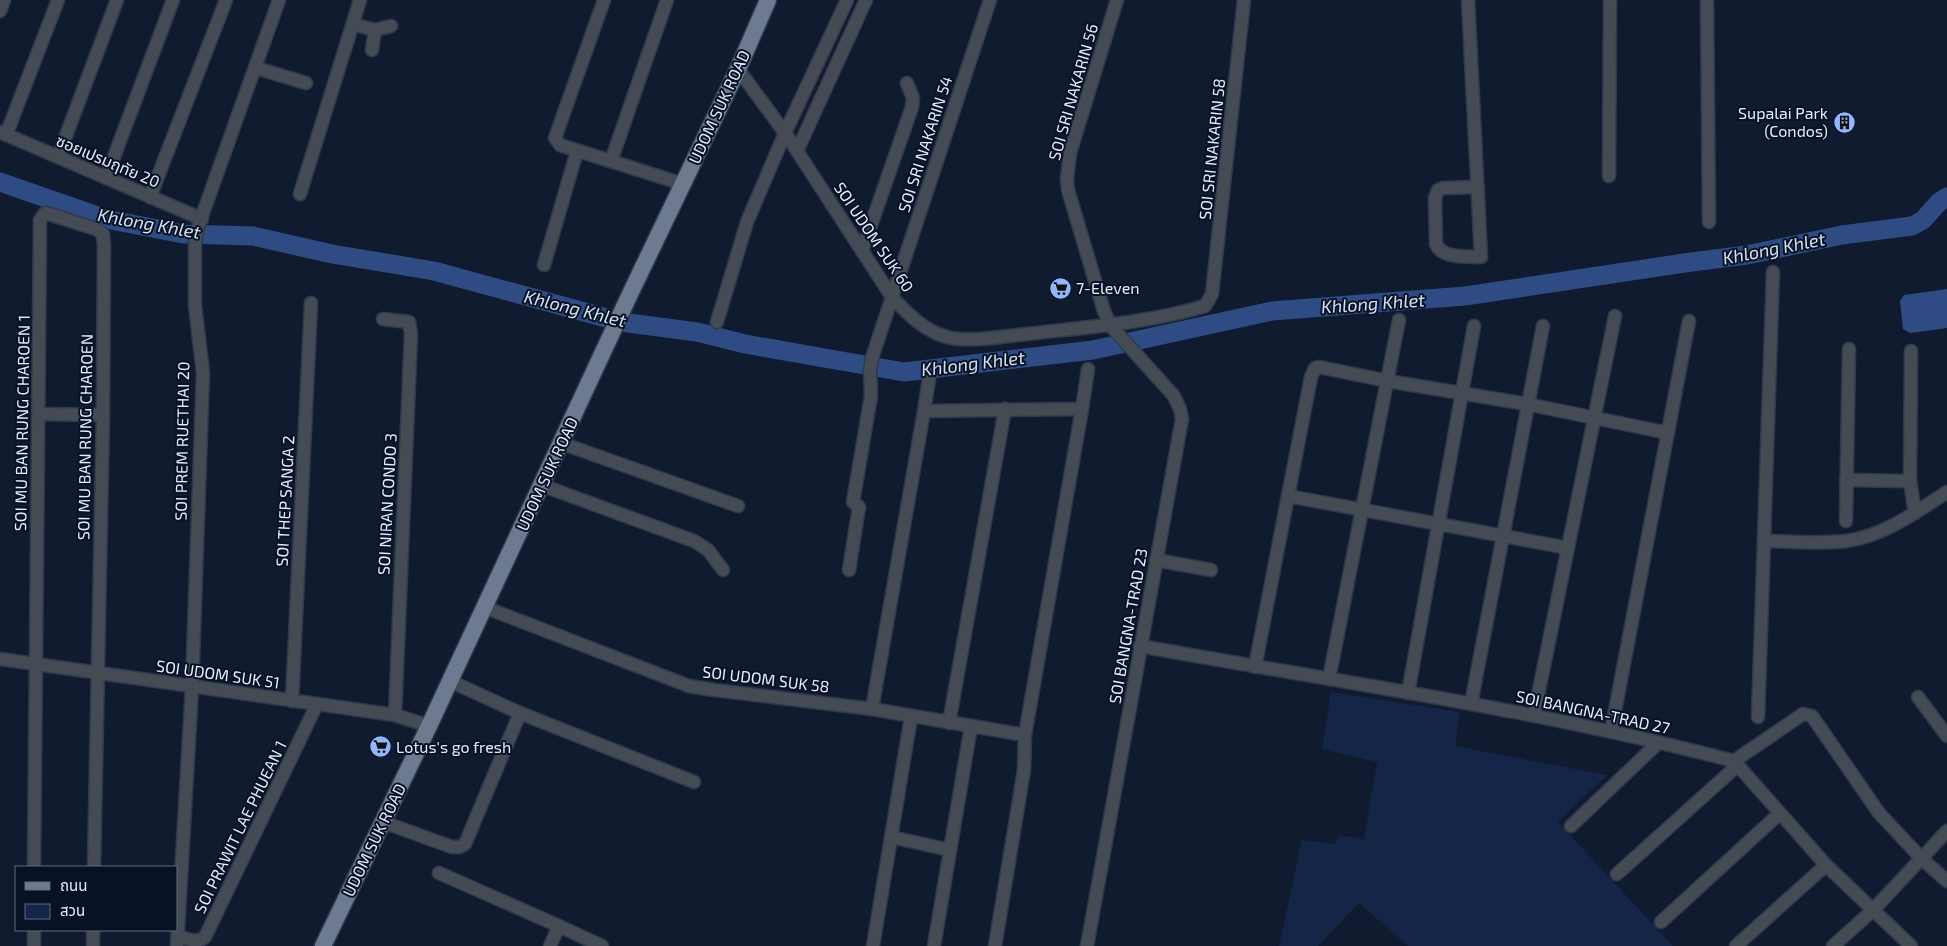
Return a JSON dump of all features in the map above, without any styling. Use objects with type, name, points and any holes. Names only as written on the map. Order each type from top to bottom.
[{"type":"main road","name":"UDOM SUK ROAD","points":[[323,946],[450,682],[602,353],[738,69],[768,0]]},
{"type":"street","points":[[0,11],[4,0]]},
{"type":"street","points":[[3,133],[58,0]]},
{"type":"street","points":[[58,157],[117,0]]},
{"type":"street","points":[[106,178],[172,0]]},
{"type":"street","points":[[150,197],[226,0]]},
{"type":"street","name":"SOI PREM RUETHAI 20","points":[[178,941],[192,686],[202,373],[195,305],[198,230],[279,0]]},
{"type":"street","points":[[300,194],[360,0]]},
{"type":"street","points":[[604,0],[555,138],[560,145],[683,184]]},
{"type":"street","points":[[611,161],[667,0]]},
{"type":"street","points":[[717,322],[747,222],[785,133],[847,0]]},
{"type":"street","points":[[796,150],[866,0]]},
{"type":"street","name":"SOI SRI NAKARIN 54","points":[[849,570],[859,508],[852,502],[871,396],[870,372],[872,358],[990,0]]},
{"type":"street","name":"SOI SRI NAKARIN 56","points":[[1114,330],[1104,311],[1068,190],[1067,178],[1070,153],[1117,0]]},
{"type":"street","name":"SOI SRI NAKARIN 58","points":[[1209,301],[1215,284],[1244,0]]},
{"type":"street","points":[[1468,0],[1478,187],[1481,257],[1456,256],[1442,252],[1436,244],[1435,198],[1438,190],[1443,188],[1478,187]]},
{"type":"street","points":[[1609,176],[1610,0]]},
{"type":"street","points":[[1707,0],[1709,222]]},
{"type":"street","points":[[353,24],[375,30],[391,26]]},
{"type":"street","points":[[372,50],[375,30]]},
{"type":"street","points":[[256,68],[306,82]]},
{"type":"street","name":"SOI UDOM SUK 60","points":[[738,69],[785,133],[892,297],[911,317],[931,330],[956,339],[1114,330],[1204,306],[1209,301]]},
{"type":"street","points":[[862,251],[912,107],[913,98],[907,83]]},
{"type":"street","name":"ซอยเปรมฤทัย 20","points":[[3,133],[150,197],[198,230]]},
{"type":"street","points":[[544,265],[577,151]]},
{"type":"street","name":"SOI MU BAN RUNG CHAROEN 1","points":[[34,866],[34,664],[39,414],[40,220],[46,213],[73,221]]},
{"type":"street","name":"SOI MU BAN RUNG CHAROEN","points":[[73,221],[96,229],[103,234],[102,415],[94,866]]},
{"type":"street","points":[[1758,717],[1773,272]]},
{"type":"street","name":"SOI THEP SANGA 2","points":[[292,700],[311,303]]},
{"type":"street","points":[[1534,716],[1615,316]]},
{"type":"street","name":"SOI NIRAN CONDO 3","points":[[383,319],[409,322],[411,334],[395,715]]},
{"type":"street","points":[[1329,680],[1399,320]]},
{"type":"street","points":[[1611,732],[1689,322]]},
{"type":"street","points":[[1408,694],[1474,326]]},
{"type":"street","points":[[1471,704],[1543,326]]},
{"type":"street","name":"SOI BANGNA-TRAD 23","points":[[1087,946],[1182,419],[1174,396],[1114,330]]},
{"type":"street","points":[[1846,521],[1849,349]]},
{"type":"street","points":[[1911,352],[1910,481],[1915,513]]},
{"type":"street","points":[[1254,667],[1313,371],[1319,367],[1388,381],[1527,404],[1668,433]]},
{"type":"street","points":[[995,946],[1024,770],[1025,735],[1088,369]]},
{"type":"street","points":[[872,709],[929,379]]},
{"type":"street","points":[[949,723],[1005,409]]},
{"type":"street","points":[[924,411],[1082,410]]},
{"type":"street","points":[[39,414],[102,415]]},
{"type":"street","points":[[561,443],[738,506]]},
{"type":"street","points":[[1846,480],[1910,481]]},
{"type":"street","points":[[541,485],[694,541],[708,550],[722,570]]},
{"type":"street","points":[[1765,541],[1828,542],[1853,539],[1881,531],[1915,513],[1947,492]]},
{"type":"street","points":[[1288,496],[1568,548]]},
{"type":"street","points":[[1156,560],[1211,570]]},
{"type":"street","name":"SOI UDOM SUK 58","points":[[484,607],[690,686],[872,709],[1025,735]]},
{"type":"street","name":"SOI BANGNA-TRAD 27","points":[[1140,646],[1534,716],[1611,732],[1736,763]]},
{"type":"street","name":"SOI UDOM SUK 51","points":[[0,659],[395,715],[429,726]]},
{"type":"street","points":[[450,682],[520,713],[694,782]]},
{"type":"street","points":[[1918,697],[1947,736]]},
{"type":"street","name":"SOI PRAWIT LAE PHUEAN 1","points":[[178,941],[200,941],[205,937],[317,704]]},
{"type":"street","points":[[383,822],[452,847],[459,847],[465,844],[520,713]]},
{"type":"street","points":[[1617,874],[1736,763],[1803,714],[1812,716],[1879,813],[1922,859],[1947,882]]},
{"type":"street","points":[[873,946],[911,716]]},
{"type":"street","points":[[934,946],[971,726]]},
{"type":"street","points":[[1571,826],[1658,743]]},
{"type":"street","points":[[1736,763],[1826,865],[1911,946]]},
{"type":"street","points":[[1661,922],[1779,814]]},
{"type":"street","points":[[1833,946],[1873,910],[1947,831]]},
{"type":"street","points":[[891,837],[950,850]]},
{"type":"street","points":[[1736,946],[1826,865]]},
{"type":"street","points":[[439,873],[602,946]]},
{"type":"street","points":[[550,946],[559,926]]},
{"type":"street","points":[[34,931],[34,946]]},
{"type":"street","points":[[93,931],[93,946]]},
{"type":"green space","points":[[1331,692],[1460,712],[1455,746],[1607,775],[1558,822],[1673,946],[1408,946],[1359,903],[1318,946],[1279,946],[1302,840],[1336,844],[1338,835],[1364,839],[1377,762],[1322,749]]},
{"type":"shaded area","points":[[1947,289],[1947,328],[1910,333],[1903,329],[1900,301],[1904,295]]},
{"type":"waterway","name":"Khlong Khlet","points":[[0,182],[106,219],[183,234],[253,236],[332,254],[434,271],[621,322],[697,332],[745,344],[904,372],[1093,350],[1272,311],[1465,296],[1747,255],[1842,235],[1912,226],[1923,220],[1939,202],[1947,197]]},
{"type":"place","name":"Supalai Park (Condos)","points":[[1844,122]]},
{"type":"place","name":"7-Eleven","points":[[1060,288]]},
{"type":"place","name":"Lotus's go fresh","points":[[380,747]]}]
